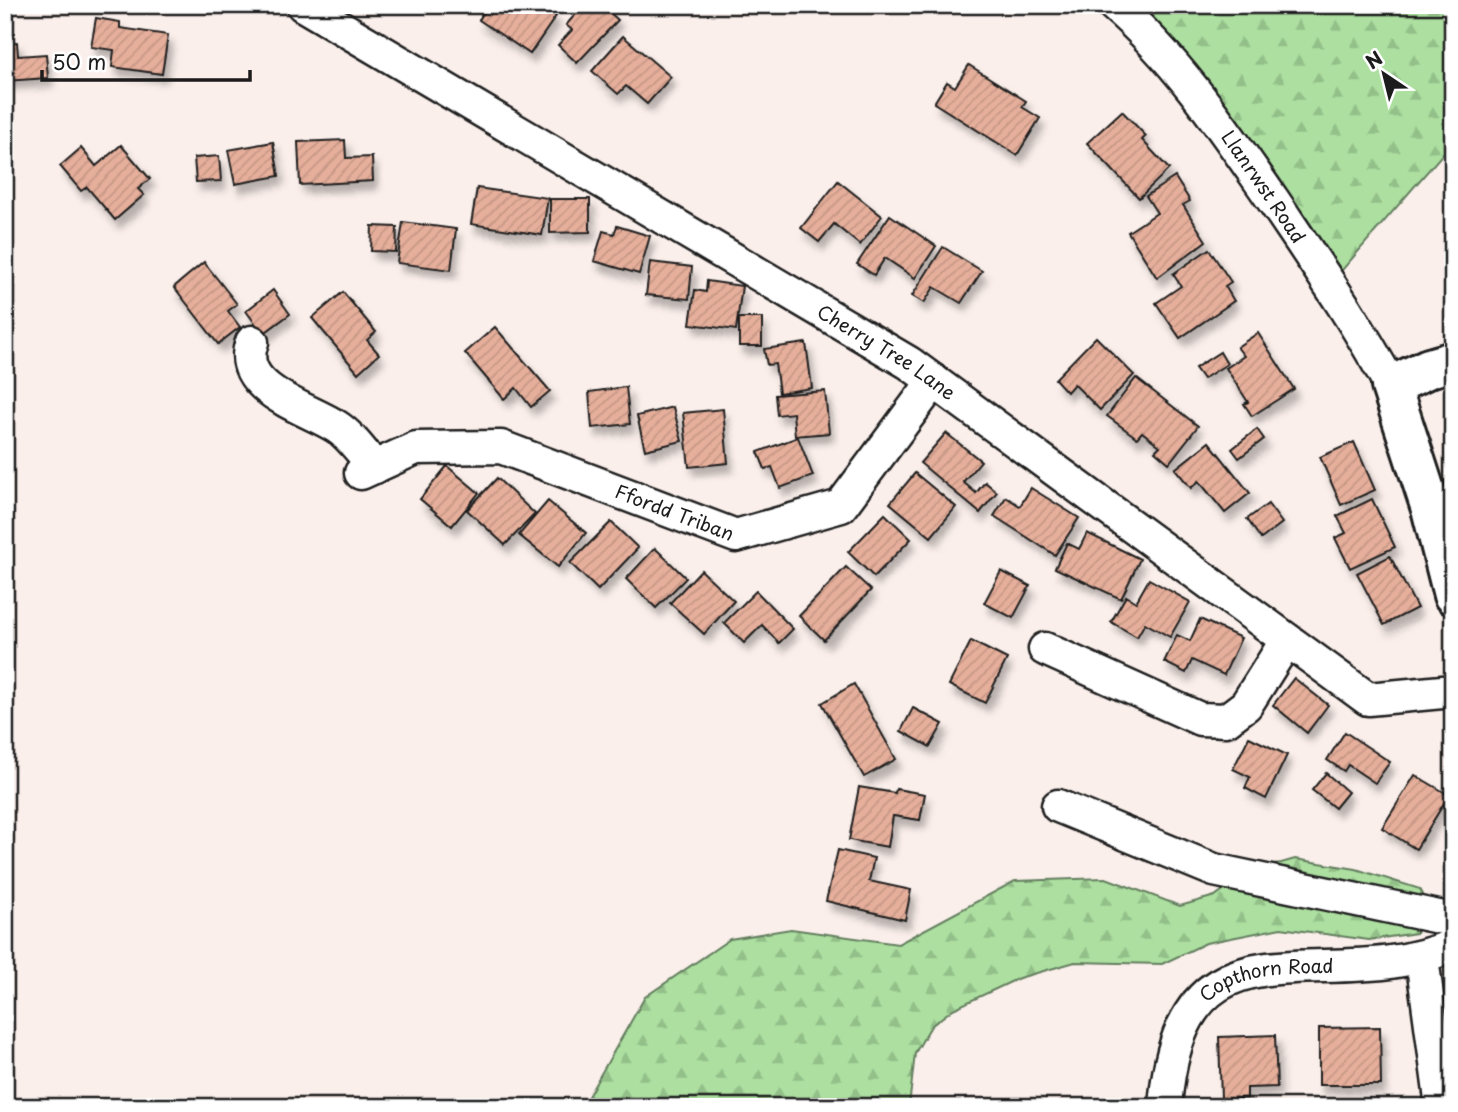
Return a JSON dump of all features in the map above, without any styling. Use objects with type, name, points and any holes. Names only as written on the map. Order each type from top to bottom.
[{"type":"main road","points":[[1453,361],[1391,386],[1432,512],[1453,595]]},
{"type":"street","name":"Cherry Tree Lane","points":[[303,5],[909,363],[1368,699],[1453,691]]},
{"type":"street","name":"Llanrwst Road","points":[[1114,5],[1165,56],[1224,128],[1357,324],[1391,386]]},
{"type":"street","name":"Ffordd Triban","points":[[252,342],[248,353],[252,368],[270,392],[339,428],[368,470],[416,448],[501,447],[736,536],[841,506],[934,381]]},
{"type":"street","points":[[1045,649],[1200,719],[1226,720],[1246,705],[1287,639]]},
{"type":"street","points":[[1058,806],[1214,870],[1453,920]]},
{"type":"street","name":"Copthorn Road","points":[[1165,1107],[1167,1080],[1180,1029],[1198,1000],[1226,979],[1274,968],[1422,958],[1453,945]]},
{"type":"street","points":[[1422,958],[1442,1107]]},
{"type":"green space","points":[[1114,5],[1453,5],[1453,142],[1330,284]]},
{"type":"green space","points":[[1295,859],[1356,869],[1420,889],[1429,905],[1416,933],[1369,940],[1281,928],[1206,943],[1162,964],[1075,962],[1019,978],[953,1009],[931,1026],[915,1053],[909,1107],[582,1107],[645,997],[730,939],[791,929],[898,944],[1015,881],[1106,878],[1180,906],[1215,896],[1246,873]]},
{"type":"building","points":[[488,5],[519,5],[529,12],[533,5],[540,5],[556,16],[530,54],[479,20]]},
{"type":"building","points":[[584,5],[602,5],[618,20],[577,63],[558,45],[572,30],[566,25]]},
{"type":"building","points":[[96,18],[120,22],[120,28],[168,35],[162,74],[112,67],[114,50],[91,47]]},
{"type":"building","points":[[623,36],[671,77],[647,104],[626,86],[618,94],[592,71]]},
{"type":"building","points":[[17,42],[18,56],[46,54],[48,78],[5,81],[5,43]]},
{"type":"building","points":[[969,65],[1026,101],[1022,107],[1040,118],[1017,155],[934,103],[947,82],[955,87]]},
{"type":"building","points":[[1122,111],[1146,136],[1142,140],[1169,169],[1139,198],[1087,143]]},
{"type":"building","points":[[345,140],[346,158],[372,157],[373,181],[300,185],[298,142]]},
{"type":"building","points":[[273,142],[279,176],[235,184],[228,150]]},
{"type":"building","points":[[121,145],[150,179],[138,189],[144,195],[115,220],[87,187],[81,191],[60,166],[81,148],[96,166]]},
{"type":"building","points":[[219,156],[221,181],[196,182],[194,158]]},
{"type":"building","points":[[1175,177],[1190,201],[1183,205],[1206,241],[1157,278],[1128,232],[1157,213],[1146,196]]},
{"type":"building","points":[[838,181],[882,216],[860,245],[834,224],[819,242],[801,228]]},
{"type":"building","points":[[477,188],[548,198],[542,235],[471,224]]},
{"type":"building","points":[[550,199],[590,199],[590,232],[550,233]]},
{"type":"building","points":[[890,215],[936,246],[915,278],[885,258],[874,275],[857,264]]},
{"type":"building","points":[[403,222],[456,229],[451,270],[397,263]]},
{"type":"building","points":[[372,226],[397,227],[396,252],[371,251]]},
{"type":"building","points":[[617,226],[650,236],[639,274],[594,261],[603,231],[614,234]]},
{"type":"building","points":[[943,247],[982,271],[961,303],[934,287],[924,303],[912,296]]},
{"type":"building","points":[[1209,249],[1231,282],[1225,286],[1234,301],[1180,338],[1156,303],[1181,286],[1173,274]]},
{"type":"building","points":[[204,262],[237,304],[228,311],[240,327],[218,344],[174,287]]},
{"type":"building","points":[[650,262],[692,267],[689,299],[646,295]]},
{"type":"building","points":[[707,281],[742,286],[736,330],[690,324],[695,290],[706,292]]},
{"type":"building","points":[[273,290],[290,314],[263,334],[246,311]]},
{"type":"building","points":[[343,292],[376,332],[367,340],[379,354],[358,373],[312,318]]},
{"type":"building","points":[[739,318],[762,318],[762,346],[739,346]]},
{"type":"building","points":[[495,327],[550,391],[531,407],[516,388],[504,399],[465,353]]},
{"type":"building","points":[[1258,333],[1294,389],[1252,416],[1244,404],[1248,402],[1226,368],[1244,356],[1237,347]]},
{"type":"building","points":[[1096,337],[1134,375],[1100,410],[1074,384],[1067,392],[1055,379]]},
{"type":"building","points":[[806,343],[812,388],[779,393],[775,364],[767,365],[764,349]]},
{"type":"building","points":[[1220,352],[1227,364],[1203,379],[1195,368]]},
{"type":"building","points":[[1136,378],[1198,426],[1169,463],[1155,451],[1160,446],[1142,432],[1137,438],[1107,416]]},
{"type":"building","points":[[626,387],[630,424],[592,428],[589,392]]},
{"type":"building","points":[[825,391],[829,433],[795,436],[793,413],[777,415],[775,395]]},
{"type":"building","points":[[673,407],[682,441],[645,450],[637,416]]},
{"type":"building","points":[[723,409],[728,463],[689,467],[683,413]]},
{"type":"building","points":[[1257,429],[1264,439],[1239,458],[1232,449]]},
{"type":"building","points":[[946,433],[981,461],[963,482],[976,493],[985,482],[997,492],[980,513],[920,463]]},
{"type":"building","points":[[798,437],[813,476],[780,488],[772,467],[765,469],[758,452]]},
{"type":"building","points":[[1209,442],[1250,493],[1225,513],[1199,481],[1191,488],[1175,469]]},
{"type":"building","points":[[1354,442],[1375,490],[1341,505],[1320,457]]},
{"type":"building","points":[[447,466],[479,493],[452,526],[420,499]]},
{"type":"building","points":[[915,473],[956,507],[931,537],[890,503]]},
{"type":"building","points":[[497,478],[535,514],[505,545],[467,510]]},
{"type":"building","points":[[1031,488],[1079,518],[1055,555],[994,516],[1006,497],[1020,506]]},
{"type":"building","points":[[1372,499],[1395,547],[1350,568],[1335,538],[1346,533],[1337,516]]},
{"type":"building","points":[[548,501],[586,533],[558,567],[519,535]]},
{"type":"building","points":[[1268,504],[1282,523],[1261,539],[1247,519]]},
{"type":"building","points":[[885,514],[911,539],[874,577],[848,552]]},
{"type":"building","points":[[611,522],[638,548],[598,590],[570,563]]},
{"type":"building","points":[[1087,533],[1140,559],[1121,599],[1055,568],[1067,543],[1079,549]]},
{"type":"building","points":[[655,548],[686,578],[656,608],[626,579]]},
{"type":"building","points":[[1390,556],[1417,608],[1384,625],[1357,573]]},
{"type":"building","points":[[846,567],[871,590],[824,640],[799,616]]},
{"type":"building","points":[[701,570],[734,601],[704,634],[670,603]]},
{"type":"building","points":[[1001,571],[1030,586],[1013,618],[984,603]]},
{"type":"building","points":[[1149,579],[1190,602],[1170,637],[1145,623],[1137,637],[1111,622],[1126,596],[1136,602]]},
{"type":"building","points":[[756,591],[793,629],[779,643],[762,625],[744,643],[724,623]]},
{"type":"building","points":[[1200,619],[1241,638],[1224,675],[1192,660],[1186,673],[1164,662],[1177,635],[1190,641]]},
{"type":"building","points":[[971,641],[1007,659],[985,703],[949,685]]},
{"type":"building","points":[[1294,678],[1328,705],[1307,733],[1273,705]]},
{"type":"building","points":[[854,684],[896,759],[864,777],[822,703]]},
{"type":"building","points":[[913,708],[943,724],[930,747],[901,731]]},
{"type":"building","points":[[1345,732],[1390,762],[1375,783],[1348,765],[1344,771],[1327,760]]},
{"type":"building","points":[[1249,737],[1287,755],[1266,799],[1245,788],[1250,777],[1233,769]]},
{"type":"building","points":[[1326,773],[1348,792],[1335,808],[1312,790]]},
{"type":"building","points":[[1415,775],[1449,795],[1416,849],[1382,828]]},
{"type":"building","points":[[859,787],[895,793],[896,789],[925,794],[920,820],[893,816],[888,847],[849,840]]},
{"type":"building","points":[[838,850],[874,858],[869,881],[911,890],[905,920],[826,901]]},
{"type":"building","points":[[1380,1027],[1381,1085],[1319,1085],[1319,1028]]},
{"type":"building","points":[[1275,1035],[1277,1087],[1247,1088],[1247,1098],[1221,1099],[1219,1037]]}]
